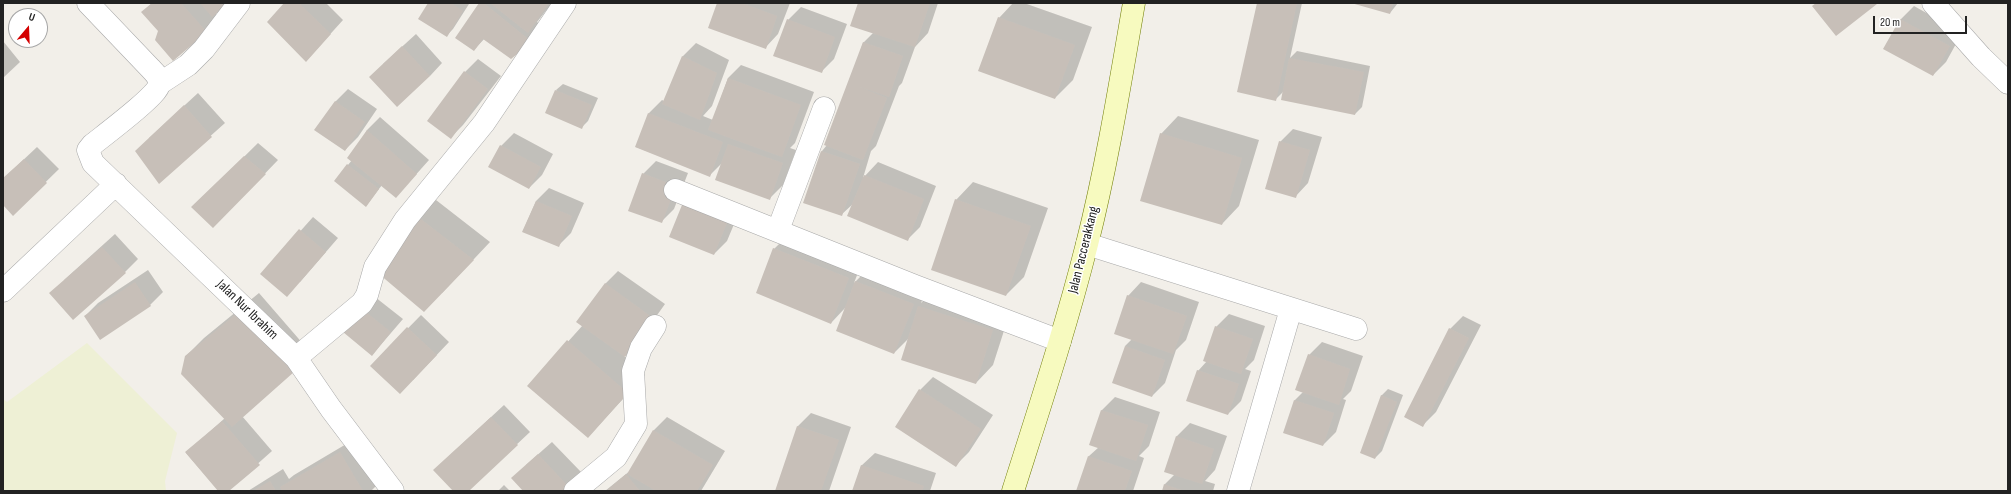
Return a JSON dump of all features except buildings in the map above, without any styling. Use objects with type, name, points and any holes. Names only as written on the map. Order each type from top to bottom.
[{"type":"main road","name":"Jalan Paccerakkang","points":[[1013,491],[1060,341],[1087,244],[1114,122],[1134,3]]},
{"type":"street","points":[[88,3],[151,69],[158,78],[159,84],[188,65],[208,43],[238,3]]},
{"type":"street","points":[[296,358],[362,303],[382,255],[405,220],[484,124],[566,3]]},
{"type":"street","points":[[1933,3],[1981,57],[2008,83]]},
{"type":"street","name":"Jalan Nur Ibrahim","points":[[159,84],[157,90],[146,101],[92,145],[88,150],[93,162],[296,358],[331,409],[393,491]]},
{"type":"street","points":[[778,230],[824,108]]},
{"type":"street","points":[[3,291],[116,184]]},
{"type":"street","points":[[675,190],[915,286],[1060,341]]},
{"type":"street","points":[[1087,244],[1356,329]]},
{"type":"street","points":[[1238,491],[1292,309]]},
{"type":"street","points":[[575,491],[616,457],[636,424],[632,371],[641,348],[655,326]]},
{"type":"green space","points":[[87,343],[177,433],[165,481],[166,491],[3,491],[3,399],[7,402]]}]
